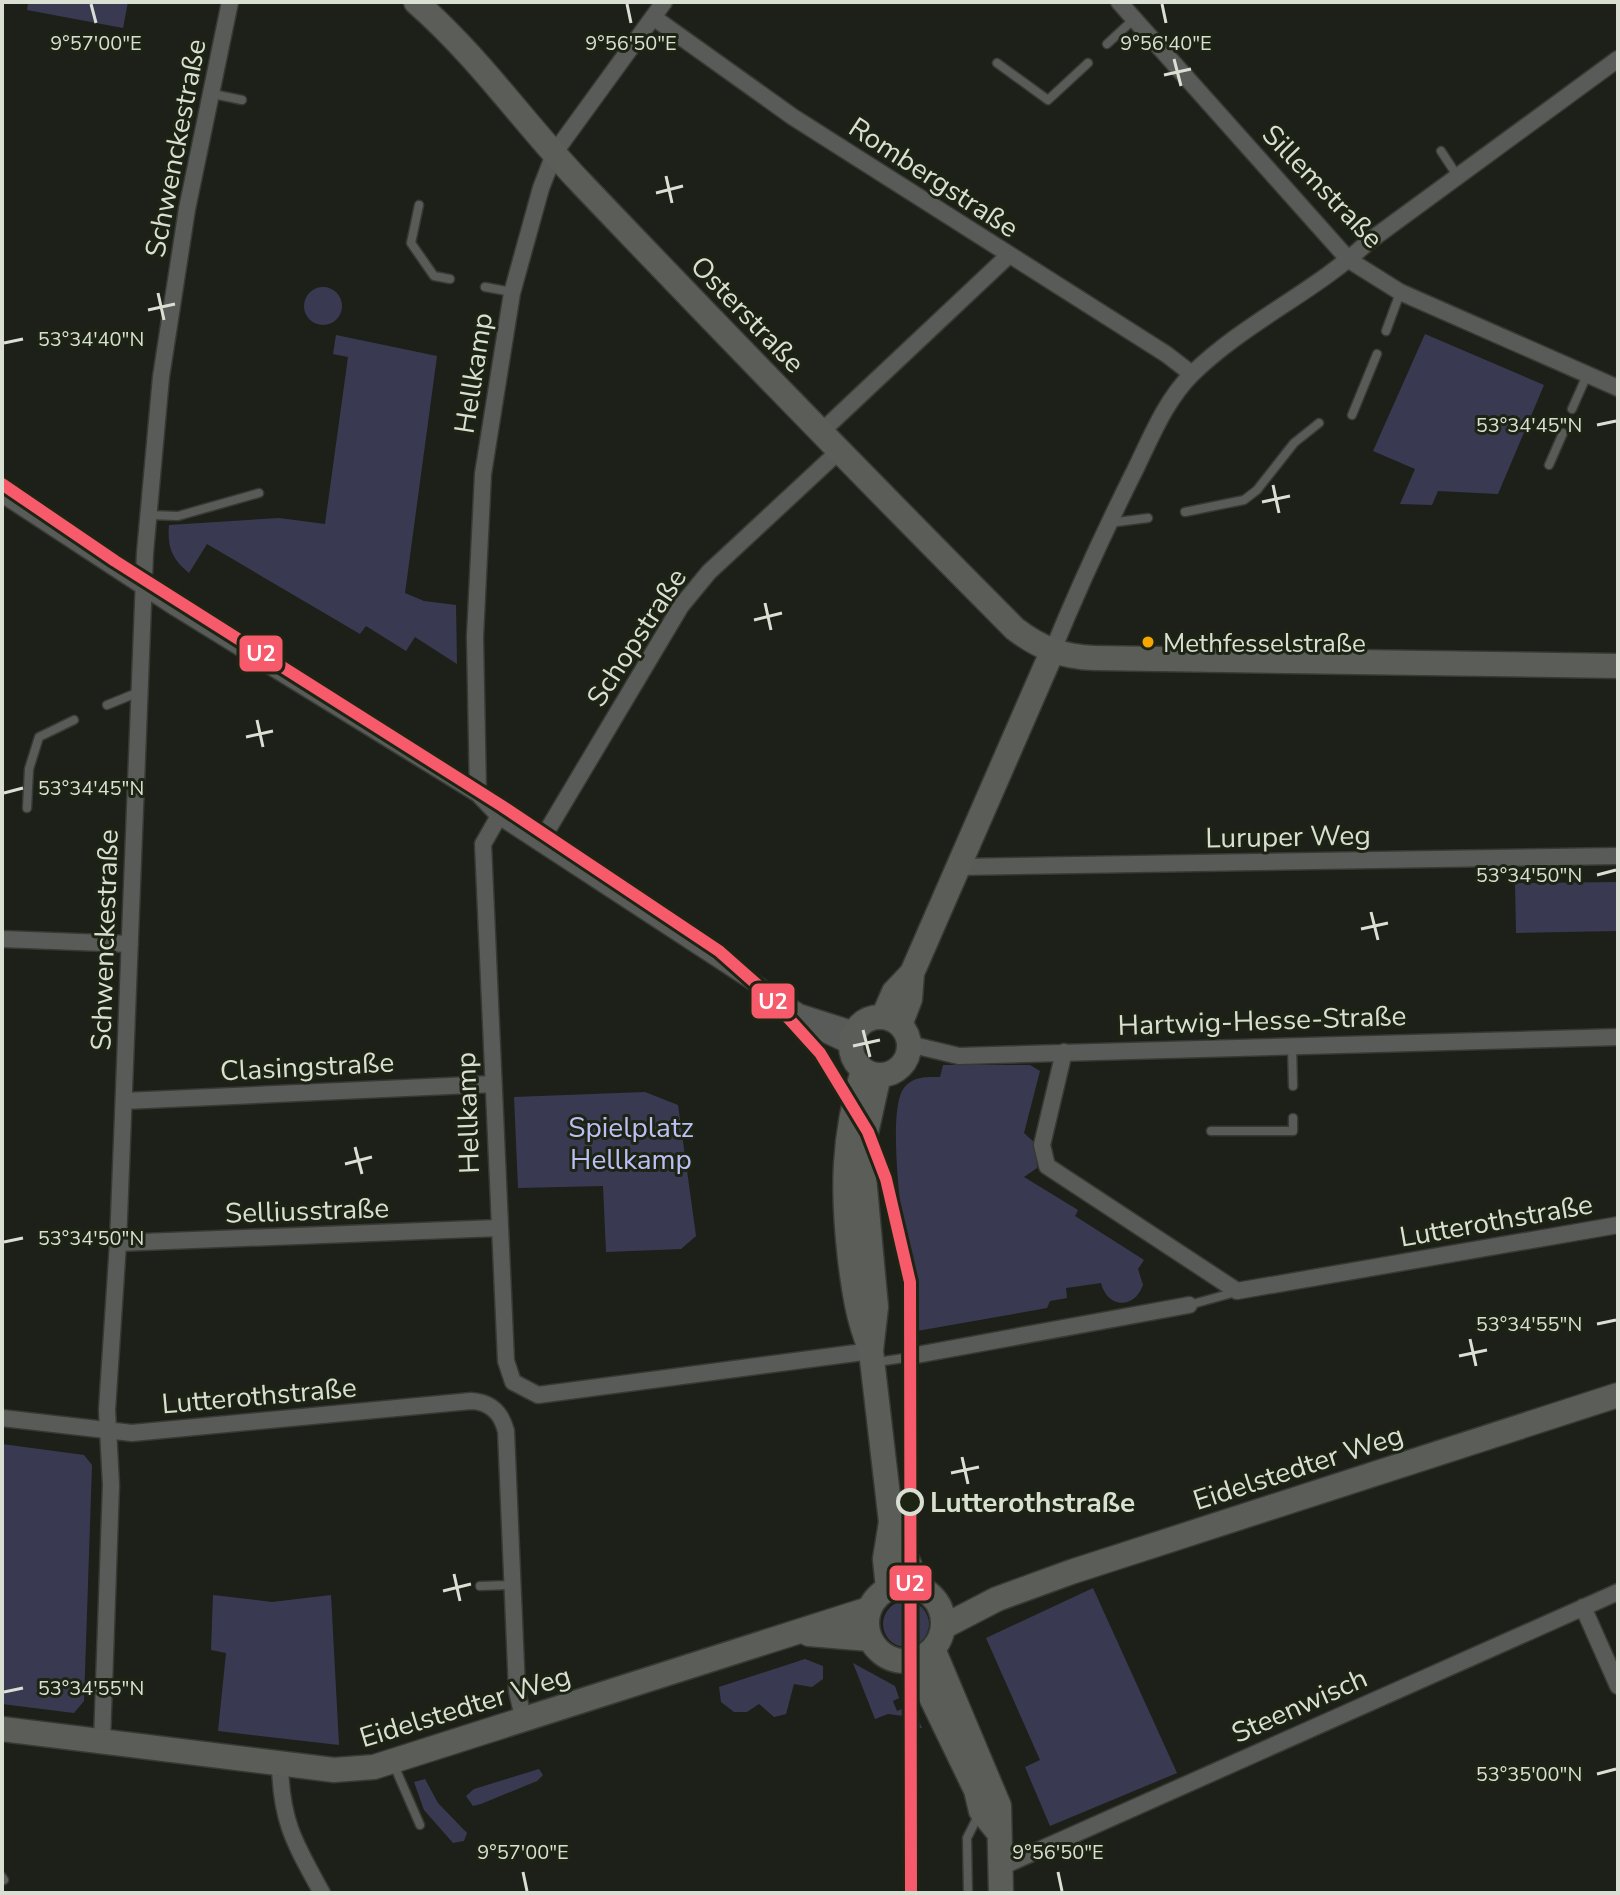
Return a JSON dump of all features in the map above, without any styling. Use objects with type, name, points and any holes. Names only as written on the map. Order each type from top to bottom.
[{"type":"street","name":"Schwenckestraße","points":[[102,1741],[111,1485],[108,1433],[124,1101],[142,585],[170,316],[187,209],[230,2]]},
{"type":"street","name":"Osterstraße","points":[[416,2],[488,72],[555,152],[838,452],[1015,629],[1052,652]]},
{"type":"street","name":"Hellkamp","points":[[478,794],[475,637],[483,474],[512,293],[541,188],[555,152],[664,2]]},
{"type":"street","name":"Sillemstraße","points":[[1119,2],[1349,260],[1400,292],[1618,388]]},
{"type":"street","name":"Rombergstraße","points":[[653,17],[793,117],[1166,354],[1192,374]]},
{"type":"street","points":[[897,1029],[867,1020],[853,1038],[854,1060],[871,1073],[900,1067],[907,1056],[897,1029],[894,992],[912,973],[1108,523],[1165,410],[1192,374],[1249,329],[1349,260],[1368,242],[1618,59]]},
{"type":"street","points":[[820,433],[1008,256]]},
{"type":"street","name":"Schopstraße","points":[[541,841],[681,606],[709,572],[838,452]]},
{"type":"street","points":[[2,494],[478,794],[499,816],[799,1012],[853,1038]]},
{"type":"street","points":[[1052,652],[1094,658],[1618,666]]},
{"type":"street","name":"Hellkamp","points":[[499,816],[483,844],[498,1228],[507,1372],[517,1386],[538,1395],[872,1357]]},
{"type":"street","name":"Luruper Weg","points":[[958,867],[1618,856]]},
{"type":"street","points":[[2,939],[130,944]]},
{"type":"street","name":"Hartwig-Hesse-Straße","points":[[897,1029],[959,1056],[1618,1037]]},
{"type":"street","points":[[1064,1052],[1042,1145],[1047,1166],[1237,1291]]},
{"type":"street","points":[[871,1073],[863,1166],[876,1307],[872,1357],[891,1522],[885,1559],[888,1589]]},
{"type":"street","name":"Clasingstraße","points":[[124,1101],[492,1084]]},
{"type":"street","name":"Lutterothstraße","points":[[1237,1291],[1618,1225]]},
{"type":"street","name":"Selliusstraße","points":[[118,1243],[498,1228]]},
{"type":"street","name":"Lutterothstraße","points":[[911,1356],[1189,1305]]},
{"type":"street","name":"Eidelstedter Weg","points":[[942,1616],[997,1599],[1068,1566],[1618,1395]]},
{"type":"street","name":"Lutterothstraße","points":[[2,1418],[108,1433],[471,1401],[493,1408],[506,1431],[512,1585]]},
{"type":"street","points":[[891,1522],[919,1587],[942,1616],[923,1655],[976,1790],[981,1811],[999,1833]]},
{"type":"street","points":[[512,1585],[517,1691],[524,1722]]},
{"type":"street","points":[[919,1587],[909,1585],[888,1589],[869,1609],[870,1639],[892,1659],[923,1655]]},
{"type":"street","name":"Steenwisch","points":[[1001,1867],[1618,1592]]},
{"type":"street","points":[[1583,1607],[1617,1682]]},
{"type":"street","name":"Eidelstedter Weg","points":[[2,1729],[334,1770],[393,1763],[794,1634],[841,1615],[869,1609]]},
{"type":"street","name":"Eidelstedter Weg","points":[[794,1634],[842,1634],[870,1639]]},
{"type":"street","points":[[923,1655],[992,1784],[999,1806],[1001,1893]]},
{"type":"street","points":[[280,1764],[282,1805],[289,1831],[322,1893]]},
{"type":"lane","points":[[1107,44],[1135,19]]},
{"type":"lane","points":[[997,63],[1048,100],[1088,63]]},
{"type":"lane","points":[[213,94],[242,100]]},
{"type":"lane","points":[[1441,151],[1458,178]]},
{"type":"lane","points":[[419,205],[411,243],[434,276],[450,279]]},
{"type":"lane","points":[[485,287],[512,293]]},
{"type":"lane","points":[[1386,331],[1400,292]]},
{"type":"lane","points":[[1352,415],[1377,354]]},
{"type":"lane","points":[[1572,409],[1587,374]]},
{"type":"lane","points":[[1185,512],[1244,500],[1257,490],[1294,443],[1319,423]]},
{"type":"lane","points":[[1549,465],[1563,433]]},
{"type":"lane","points":[[148,515],[178,516],[259,493]]},
{"type":"lane","points":[[1108,523],[1148,518]]},
{"type":"lane","points":[[107,705],[139,692]]},
{"type":"lane","points":[[27,808],[29,769],[39,737],[74,720]]},
{"type":"lane","points":[[1292,1045],[1293,1086]]},
{"type":"lane","points":[[1211,1131],[1293,1131],[1293,1118]]},
{"type":"lane","name":"Lutterothstraße","points":[[1189,1305],[1237,1291]]},
{"type":"lane","points":[[872,1357],[911,1356]]},
{"type":"lane","points":[[480,1586],[512,1585]]},
{"type":"lane","points":[[393,1763],[420,1825]]},
{"type":"lane","points":[[968,1893],[967,1838],[981,1811]]},
{"type":"green space","points":[[28,2],[128,2],[123,28],[27,10]]},
{"type":"green space","points":[[323,287],[336,293],[342,306],[336,319],[323,325],[310,319],[304,306],[310,293]]},
{"type":"green space","points":[[1425,334],[1544,385],[1498,494],[1438,491],[1432,505],[1400,504],[1415,469],[1373,451]]},
{"type":"green space","points":[[336,335],[437,356],[405,593],[424,601],[456,605],[457,664],[415,637],[406,651],[366,626],[360,634],[207,544],[189,573],[172,552],[169,525],[279,518],[325,524],[348,357],[333,354]]},
{"type":"green space","points":[[1618,882],[1618,931],[1516,933],[1515,883]]},
{"type":"green space","points":[[943,1065],[1030,1065],[1040,1071],[1024,1133],[1036,1144],[1037,1168],[1024,1177],[1078,1210],[1075,1216],[1144,1260],[1138,1269],[1143,1285],[1133,1299],[1121,1303],[1115,1301],[1104,1291],[1101,1283],[1066,1288],[1067,1298],[1050,1301],[1047,1308],[917,1331],[900,1207],[897,1110],[902,1091],[910,1082],[919,1078],[940,1077]]},
{"type":"green space","name":"Spielplatz Hellkamp","points":[[645,1092],[678,1105],[696,1236],[681,1249],[606,1252],[603,1186],[518,1188],[514,1097]]},
{"type":"green space","points":[[2,1444],[84,1455],[92,1465],[84,1701],[74,1713],[2,1704]]},
{"type":"green space","points":[[1093,1588],[1177,1773],[1050,1826],[1025,1767],[1040,1760],[986,1638]]},
{"type":"green space","points":[[213,1595],[272,1602],[331,1595],[339,1745],[218,1731],[226,1653],[211,1650]]},
{"type":"green space","points":[[906,1601],[922,1608],[929,1624],[922,1640],[906,1647],[890,1640],[883,1624],[890,1608]]},
{"type":"green space","points":[[805,1659],[823,1666],[823,1679],[812,1687],[794,1684],[786,1714],[774,1717],[759,1704],[747,1712],[734,1712],[721,1702],[719,1687]]},
{"type":"green space","points":[[853,1663],[895,1686],[899,1698],[893,1701],[897,1711],[912,1705],[922,1728],[911,1728],[911,1717],[888,1714],[875,1719]]},
{"type":"green space","points":[[539,1769],[543,1775],[537,1781],[481,1804],[473,1806],[466,1796],[474,1789]]},
{"type":"green space","points":[[425,1779],[438,1803],[467,1833],[464,1841],[453,1843],[424,1810],[414,1782]]},
{"type":"transit line","name":"U2","points":[[2,484],[115,561],[502,806],[719,951],[763,990],[820,1053],[868,1132],[886,1179],[910,1282],[911,1893]]},
{"type":"place","name":"Methfesselstraße","points":[[1148,642]]},
{"type":"place","name":"Lutterothstraße","points":[[910,1502]]}]
